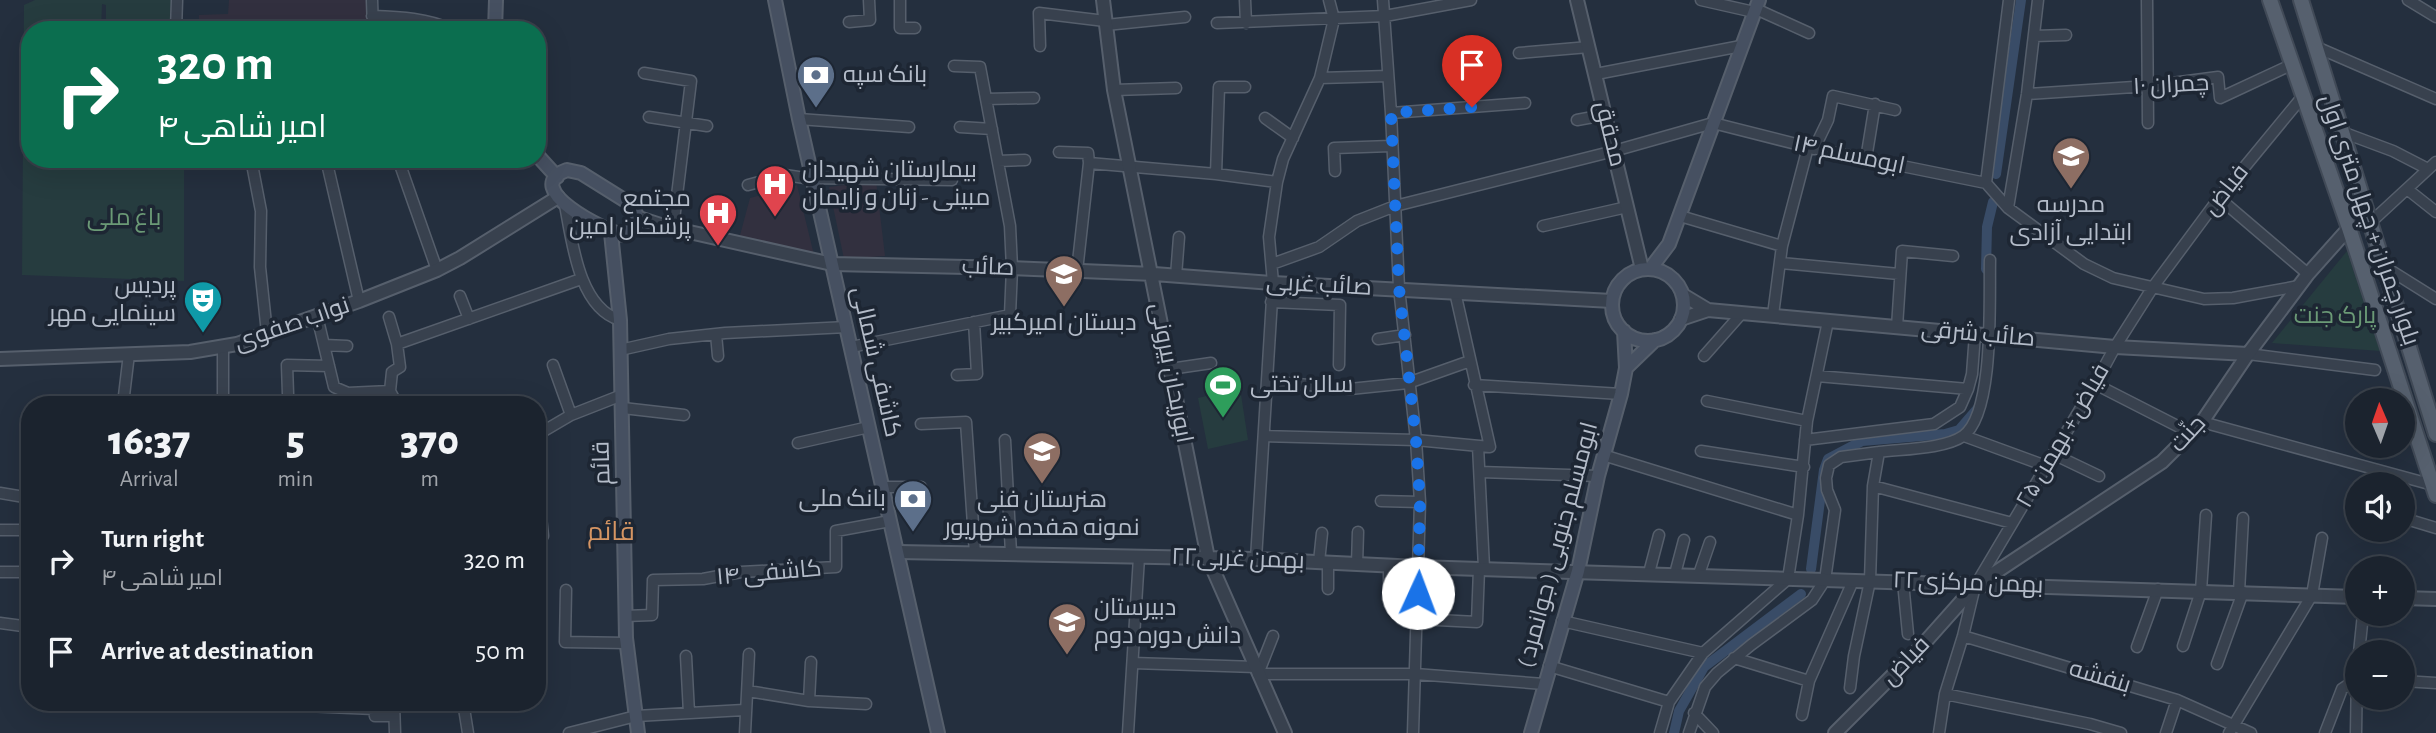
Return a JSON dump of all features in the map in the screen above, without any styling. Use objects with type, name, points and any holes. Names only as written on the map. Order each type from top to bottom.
[{"type":"main road","points":[[495,21],[496,0]]},
{"type":"main road","name":"کاشفی شمالی","points":[[775,0],[828,263],[847,327],[938,733]]},
{"type":"main road","name":"بلوار چمران + چهل متری اول","points":[[2270,0],[2349,228],[2435,490]]},
{"type":"main road","name":"بلوار چمران + چهل متری اول","points":[[2301,0],[2433,415],[2436,434]]},
{"type":"main road","points":[[1646,269],[1669,275],[1678,284],[1683,295],[1684,307],[1675,329],[1655,340],[1644,340],[1624,331],[1613,312],[1612,302],[1618,284],[1625,277],[1646,269],[1669,244],[1756,7]]},
{"type":"main road","points":[[546,165],[557,177]]},
{"type":"main road","points":[[567,170],[580,173],[629,203],[636,216],[635,227],[624,235],[611,233],[561,201],[554,191],[557,177],[567,170]]},
{"type":"main road","name":"قائم","points":[[611,233],[620,320],[626,643],[638,733]]},
{"type":"main road","points":[[1669,244],[1669,275]]},
{"type":"main road","name":"ابومسلم جنوبی ( جوانمرد )","points":[[1531,733],[1578,571],[1603,455],[1621,394],[1626,368],[1624,331]]},
{"type":"main road","points":[[1626,368],[1655,340]]},
{"type":"street","points":[[176,21],[177,0]]},
{"type":"street","points":[[372,0],[372,21]]},
{"type":"street","points":[[849,22],[870,20],[869,0]]},
{"type":"street","points":[[900,0],[900,28],[915,28]]},
{"type":"street","name":"ابوریحان بیرونی","points":[[1102,0],[1114,90],[1208,558],[1285,733]]},
{"type":"street","points":[[1245,0],[1246,23]]},
{"type":"street","points":[[1256,559],[1273,283],[1269,237],[1283,159],[1320,78],[1334,19],[1329,0]]},
{"type":"street","points":[[1383,0],[1399,288],[1420,502],[1413,733]]},
{"type":"street","points":[[1217,23],[1385,16],[1471,0]]},
{"type":"street","points":[[1702,0],[1756,7],[1809,33]]},
{"type":"street","points":[[2009,0],[1986,183],[2008,208],[2084,264],[2113,278],[2204,299],[2233,298],[2299,286]]},
{"type":"street","points":[[2008,208],[2027,94],[2038,0]]},
{"type":"street","points":[[2147,0],[2148,123]]},
{"type":"street","points":[[2408,0],[2436,17]]},
{"type":"street","name":"محقق","points":[[1582,1],[1588,47],[1604,115],[1646,269]]},
{"type":"street","points":[[1040,46],[1040,13],[1106,23],[1185,18]]},
{"type":"street","points":[[372,16],[432,21]]},
{"type":"street","points":[[2034,36],[2066,35]]},
{"type":"street","points":[[1596,74],[1741,46]]},
{"type":"street","points":[[2314,46],[2436,99]]},
{"type":"street","points":[[1519,53],[1588,47]]},
{"type":"street","name":"چمران ۱۰","points":[[2027,94],[2149,86],[2218,77],[2220,98],[2293,64]]},
{"type":"street","points":[[851,347],[1010,315],[1010,226],[980,67],[954,66]]},
{"type":"street","points":[[644,72],[691,80],[673,228]]},
{"type":"street","points":[[1320,78],[1388,76]]},
{"type":"street","points":[[1216,174],[1219,87],[1245,87]]},
{"type":"street","points":[[1114,90],[1176,88]]},
{"type":"street","points":[[1773,316],[1782,246],[1811,148],[1828,120],[1833,96],[1895,110]]},
{"type":"street","name":"فیاض","points":[[2153,287],[2219,198],[2303,96]]},
{"type":"street","points":[[986,99],[1034,98]]},
{"type":"street","points":[[1391,113],[1525,103]]},
{"type":"street","points":[[1866,159],[1875,104]]},
{"type":"street","points":[[1577,120],[1604,115]]},
{"type":"street","points":[[649,117],[707,126]]},
{"type":"street","points":[[1265,118],[1293,138]]},
{"type":"street","points":[[799,119],[909,127]]},
{"type":"street","points":[[1272,264],[1319,247],[1357,220],[1395,206],[1713,123]]},
{"type":"street","name":"ابومسلم ۱۴","points":[[1713,123],[1811,148],[1986,183]]},
{"type":"street","points":[[960,127],[992,129]]},
{"type":"street","points":[[2342,132],[2393,151],[2427,169]]},
{"type":"street","points":[[1335,171],[1334,148],[1391,146]]},
{"type":"street","points":[[1059,152],[1088,153],[1077,271]]},
{"type":"street","points":[[998,161],[1025,160]]},
{"type":"street","points":[[2371,222],[2436,162]]},
{"type":"street","points":[[1089,163],[1277,182]]},
{"type":"street","points":[[253,168],[261,212],[260,267],[267,332]]},
{"type":"street","points":[[328,168],[359,301]]},
{"type":"street","points":[[401,168],[437,270]]},
{"type":"street","points":[[748,185],[785,175],[812,178],[952,180]]},
{"type":"street","points":[[2407,189],[2436,212]]},
{"type":"street","points":[[2219,198],[2308,274]]},
{"type":"street","points":[[561,201],[581,279],[600,308],[620,320]]},
{"type":"street","name":"نواب صفوی","points":[[0,359],[190,352],[223,347],[359,301],[437,270],[561,201]]},
{"type":"street","points":[[1543,226],[1627,207]]},
{"type":"street","name":"صائب","points":[[636,216],[673,228],[828,263],[1152,274]]},
{"type":"street","points":[[1680,216],[1782,246]]},
{"type":"street","name":"جنّت","points":[[1975,586],[2162,462],[2202,422],[2248,354],[2308,274],[2349,228]]},
{"type":"street","points":[[1177,276],[1180,237]]},
{"type":"street","points":[[1897,327],[1902,251],[1953,256]]},
{"type":"street","points":[[1805,440],[1934,425],[1960,407],[1968,389],[1981,335],[1990,260]]},
{"type":"street","points":[[1781,263],[1899,274]]},
{"type":"street","points":[[2385,267],[2436,299]]},
{"type":"street","name":"صائب غربی","points":[[1152,274],[1612,302]]},
{"type":"street","points":[[397,344],[581,279]]},
{"type":"street","name":"فیاض + بهمن ۲۵","points":[[1939,733],[1945,694],[1975,586],[2153,287]]},
{"type":"street","points":[[1264,436],[1416,440],[1490,447],[1455,292]]},
{"type":"street","points":[[1683,295],[1708,310]]},
{"type":"street","points":[[460,296],[469,318]]},
{"type":"street","points":[[1271,302],[1340,305],[1339,365]]},
{"type":"street","points":[[1681,319],[1708,310]]},
{"type":"street","name":"صائب شرقی","points":[[1708,310],[2115,347],[2248,354]]},
{"type":"street","points":[[1704,356],[1742,313]]},
{"type":"street","points":[[317,316],[334,387],[345,396]]},
{"type":"street","points":[[389,317],[400,367],[392,372],[390,391],[393,396]]},
{"type":"street","points":[[1660,733],[1669,702],[1703,653],[1788,579],[1804,467],[1807,421],[1828,321]]},
{"type":"street","points":[[957,376],[977,374],[974,322]]},
{"type":"street","points":[[620,350],[669,339],[720,333],[847,327]]},
{"type":"street","points":[[718,356],[720,333]]},
{"type":"street","points":[[1378,339],[1405,334]]},
{"type":"street","points":[[1964,436],[1973,424],[1985,390],[1981,335]]},
{"type":"street","points":[[324,345],[347,346]]},
{"type":"street","points":[[223,347],[223,396]]},
{"type":"street","points":[[124,396],[129,354]]},
{"type":"street","points":[[2248,354],[2375,370]]},
{"type":"street","points":[[1268,381],[1350,389],[1408,383],[1470,361]]},
{"type":"street","points":[[1170,369],[1211,363]]},
{"type":"street","points":[[288,394],[287,365],[329,366]]},
{"type":"street","points":[[553,365],[572,415]]},
{"type":"street","points":[[1817,376],[1968,389]]},
{"type":"street","points":[[2095,384],[2191,433]]},
{"type":"street","points":[[1474,385],[1621,394]]},
{"type":"street","points":[[364,396],[390,391]]},
{"type":"street","points":[[546,430],[572,415],[622,401],[684,415]]},
{"type":"street","points":[[1707,401],[1807,421]]},
{"type":"street","points":[[922,424],[966,422],[975,554]]},
{"type":"street","points":[[2202,422],[2435,490]]},
{"type":"street","points":[[798,443],[869,426]]},
{"type":"street","points":[[1689,733],[1705,687],[1734,658],[1812,600],[1825,580],[1835,510],[1827,490],[1829,465],[1841,457],[1933,445],[1964,436],[2046,466]]},
{"type":"street","points":[[1005,440],[1010,553]]},
{"type":"street","points":[[1417,619],[1477,622],[1481,569],[1478,446]]},
{"type":"street","points":[[1700,451],[1804,467]]},
{"type":"street","points":[[1850,688],[1870,581],[1873,486],[1879,452]]},
{"type":"street","points":[[2053,454],[2099,475]]},
{"type":"street","points":[[1603,455],[1798,515]]},
{"type":"street","points":[[1480,472],[1598,476]]},
{"type":"street","points":[[1873,486],[2012,523]]},
{"type":"street","points":[[883,487],[921,487]]},
{"type":"street","points":[[0,493],[21,496]]},
{"type":"street","points":[[1381,501],[1420,502]]},
{"type":"street","points":[[2183,646],[2201,591],[2206,515]]},
{"type":"street","points":[[2217,664],[2241,592],[2243,518]]},
{"type":"street","name":"کاشفی ۱۴","points":[[625,616],[652,615],[653,580],[703,579],[741,572],[836,567],[836,531],[890,521]]},
{"type":"street","points":[[2415,522],[2436,528]]},
{"type":"street","points":[[0,530],[21,530]]},
{"type":"street","points":[[1357,564],[1358,532]]},
{"type":"street","points":[[1322,533],[1328,589]]},
{"type":"street","points":[[1649,573],[1659,535]]},
{"type":"street","points":[[2232,729],[2312,595],[2322,538]]},
{"type":"street","points":[[1675,574],[1684,540]]},
{"type":"street","points":[[1699,575],[1710,542]]},
{"type":"street","name":"۲۲بهمن غربی","points":[[898,552],[1256,559],[1578,571]]},
{"type":"street","points":[[1128,733],[1139,556]]},
{"type":"street","points":[[1389,565],[1390,594]]},
{"type":"street","name":"۲۲بهمن مرکزی","points":[[1578,571],[2345,596]]},
{"type":"street","points":[[0,572],[21,572]]},
{"type":"street","points":[[1802,715],[1809,681],[1853,581]]},
{"type":"street","points":[[1902,582],[1908,634]]},
{"type":"street","name":"فیاض","points":[[1841,732],[1975,586]]},
{"type":"street","points":[[2137,647],[2158,589]]},
{"type":"street","points":[[566,590],[565,642],[626,643]]},
{"type":"street","points":[[2415,599],[2436,600]]},
{"type":"street","points":[[1562,621],[1703,653]]},
{"type":"street","points":[[0,624],[21,626]]},
{"type":"street","points":[[1257,671],[1273,636]]},
{"type":"street","name":"بنفشه","points":[[1963,636],[2176,700],[2232,729],[2251,733]]},
{"type":"street","points":[[745,733],[744,710],[748,691],[749,654]]},
{"type":"street","points":[[686,656],[689,713]]},
{"type":"street","points":[[1734,658],[1809,681]]},
{"type":"street","points":[[808,701],[811,662]]},
{"type":"street","points":[[1133,663],[1257,671],[1415,674],[1544,684]]},
{"type":"street","points":[[1549,666],[1669,702]]},
{"type":"street","points":[[2415,682],[2436,683]]},
{"type":"street","points":[[2326,733],[2345,686]]},
{"type":"street","points":[[748,691],[808,701],[866,704]]},
{"type":"street","points":[[1945,694],[2121,733]]},
{"type":"street","points":[[2166,733],[2176,700]]},
{"type":"street","points":[[569,733],[636,716],[744,710]]},
{"type":"street","points":[[2356,710],[2356,733]]},
{"type":"street","points":[[374,711],[375,716],[394,716]]},
{"type":"street","points":[[394,711],[395,733]]},
{"type":"street","points":[[464,711],[468,733]]},
{"type":"street","points":[[1694,713],[1713,733]]},
{"type":"shaded area","points":[[229,0],[366,0],[367,21],[199,21],[199,15],[228,14]]},
{"type":"shaded area","points":[[876,181],[885,256],[844,259],[829,187]]},
{"type":"shaded area","name":"بیمارستان شهیدان مبینی - زنان و زایمان","points":[[797,185],[814,255],[739,239],[750,198]]},
{"type":"green space","name":"باغ ملی","points":[[35,0],[183,0],[183,21],[106,21],[106,5],[102,4],[101,21],[24,21],[24,5]]},
{"type":"green space","name":"باغ ملی","points":[[23,168],[184,168],[184,281],[22,275]]},
{"type":"green space","name":"پارک جنت","points":[[2347,251],[2380,351],[2272,343]]},
{"type":"green space","name":"سالن تختی","points":[[1240,388],[1248,440],[1208,449],[1198,398]]},
{"type":"waterway","points":[[1996,174],[2021,0]]},
{"type":"waterway","points":[[1986,269],[1987,227],[1993,202]]},
{"type":"waterway","points":[[1811,569],[1824,470],[1828,459],[1862,441],[1945,434],[1959,430],[1978,408]]},
{"type":"waterway","points":[[1674,733],[1679,711],[1704,667],[1801,594]]},
{"type":"place","name":"بانک سپه","points":[[816,109]]},
{"type":"place","name":"مدرسه ابتدایی آزادی","points":[[2071,190]]},
{"type":"place","name":"بیمارستان شهیدان مبینی - زنان و زایمان","points":[[775,218]]},
{"type":"place","name":"مجتمع پزشکان امین","points":[[718,247]]},
{"type":"place","name":"دبستان امیرکبیر","points":[[1064,308]]},
{"type":"place","name":"پردیس سینمایی مهر","points":[[203,334]]},
{"type":"place","name":"سالن تختی","points":[[1223,419]]},
{"type":"place","name":"هنرستان فنی نمونه هفده شهریور","points":[[1042,485]]},
{"type":"place","name":"بانک ملی","points":[[913,533]]},
{"type":"place","name":"دبیرستان دانش دوره دوم","points":[[1067,656]]},
{"type":"district","name":"قائم","points":[[611,532]]},
{"type":"route","points":[[1418,593],[1420,502],[1399,288],[1391,113],[1472,107]]}]
